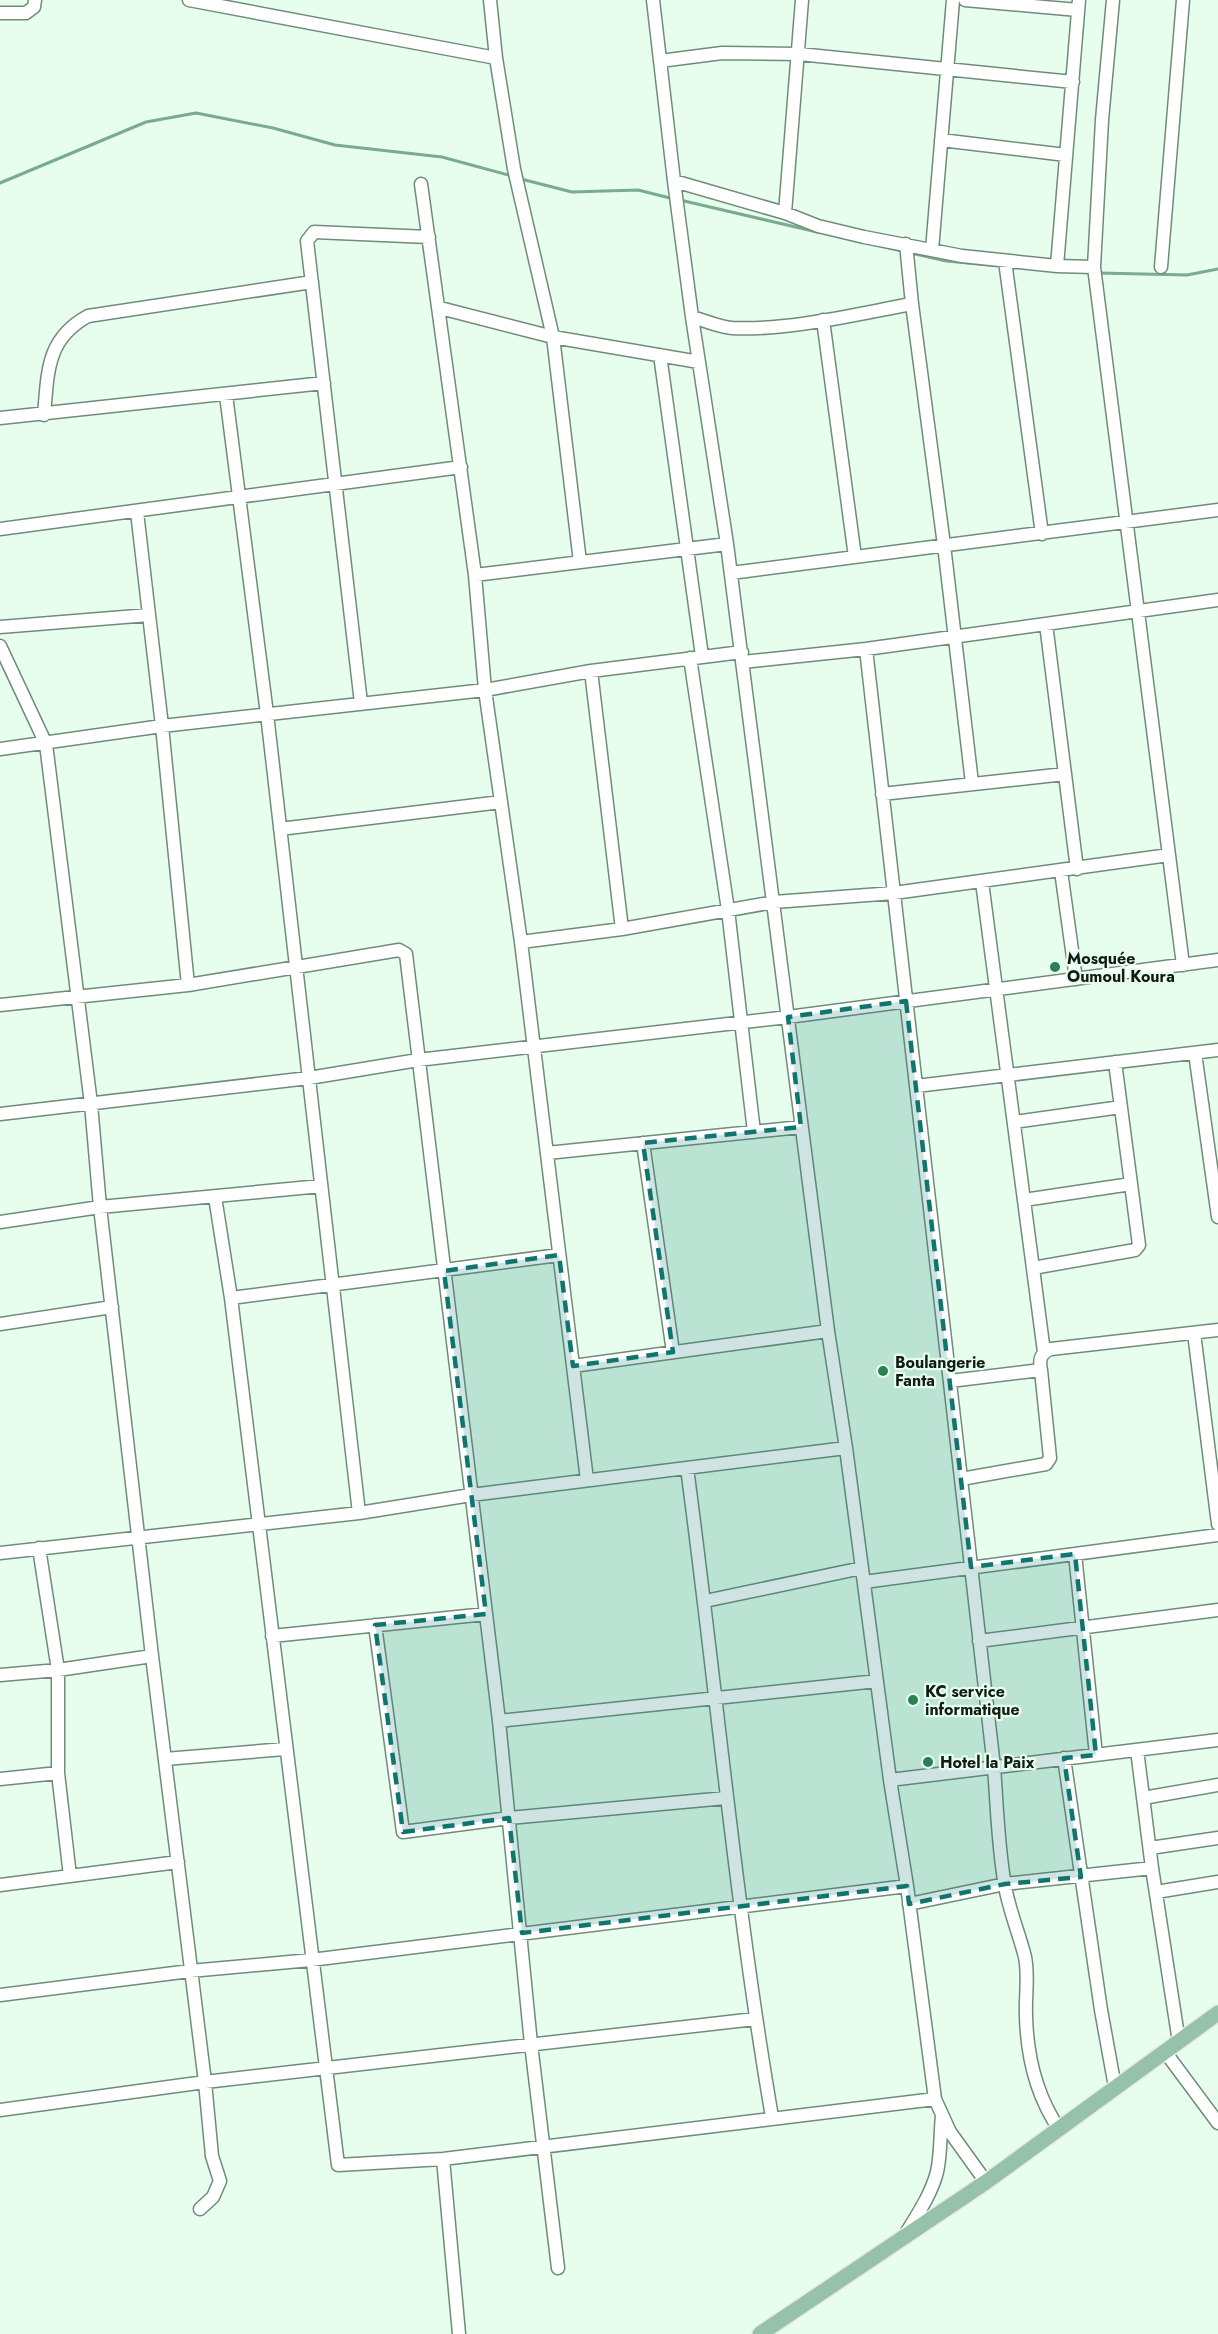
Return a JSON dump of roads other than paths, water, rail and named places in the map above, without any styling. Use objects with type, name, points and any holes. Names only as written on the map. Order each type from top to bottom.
[{"type":"main road","points":[[760,2334],[986,2182],[1218,2013]]},
{"type":"street","points":[[0,13],[26,13],[34,7],[35,0]]},
{"type":"street","points":[[189,0],[496,58]]},
{"type":"street","points":[[490,0],[496,58],[514,169],[553,337],[580,562]]},
{"type":"street","points":[[653,0],[674,181],[731,573],[828,1330],[935,2098],[960,2148],[986,2182]]},
{"type":"street","points":[[785,213],[802,0]]},
{"type":"street","points":[[932,250],[953,0]]},
{"type":"street","points":[[965,0],[1078,5],[1057,266]]},
{"type":"street","points":[[1113,0],[1102,120],[1094,267],[1183,965]]},
{"type":"street","points":[[1161,267],[1183,0]]},
{"type":"street","points":[[660,61],[722,54],[799,54],[947,71],[1003,74],[1073,82]]},
{"type":"street","points":[[940,141],[1066,156]]},
{"type":"street","points":[[674,181],[785,213],[818,226],[864,237],[962,256],[1057,266],[1094,267]]},
{"type":"street","points":[[422,184],[474,575],[485,690],[521,942],[587,1480]]},
{"type":"street","points":[[361,703],[307,241],[314,232],[429,237]]},
{"type":"street","points":[[906,244],[972,783]]},
{"type":"street","points":[[1005,261],[1042,534]]},
{"type":"street","points":[[44,415],[48,376],[60,338],[72,325],[88,316],[312,282]]},
{"type":"street","points":[[692,317],[731,328],[823,320],[912,304]]},
{"type":"street","points":[[440,308],[553,337],[699,362]]},
{"type":"street","points":[[823,320],[855,557]]},
{"type":"street","points":[[660,355],[687,549],[696,657],[743,1022],[754,1132]]},
{"type":"street","points":[[0,418],[324,383]]},
{"type":"street","points":[[226,395],[267,714],[359,1513]]},
{"type":"street","points":[[0,529],[460,467]]},
{"type":"street","points":[[731,573],[1218,510]]},
{"type":"street","points":[[137,512],[162,726],[188,985]]},
{"type":"street","points":[[474,575],[727,544]]},
{"type":"street","points":[[0,749],[162,726],[485,690],[591,671],[696,657],[742,657],[866,649],[1218,600]]},
{"type":"street","points":[[0,627],[149,615]]},
{"type":"street","points":[[1046,624],[1077,869]]},
{"type":"street","points":[[0,646],[46,744],[91,1104],[100,1207],[152,1656],[190,1971],[206,2082],[212,2156],[220,2181],[213,2197],[200,2209]]},
{"type":"street","points":[[866,649],[994,1767],[1005,1884],[1024,1956],[1027,1986],[1026,2017],[1035,2083],[1046,2109],[1059,2129]]},
{"type":"street","points":[[591,671],[622,929]]},
{"type":"street","points":[[882,794],[1065,774]]},
{"type":"street","points":[[280,829],[501,802]]},
{"type":"street","points":[[521,942],[622,929],[774,902],[894,893],[1169,855]]},
{"type":"street","points":[[1061,871],[1077,979]]},
{"type":"street","points":[[961,1479],[1046,1464],[1050,1458],[1039,1361],[1044,1352],[982,882]]},
{"type":"street","points":[[0,1005],[188,985],[399,950],[406,954],[499,1721],[522,1933],[531,2044],[558,2268]]},
{"type":"street","points":[[0,1114],[309,1078],[418,1060],[788,1017],[1218,960]]},
{"type":"street","points":[[916,1086],[1218,1050]]},
{"type":"street","points":[[1195,1053],[1212,1136],[1218,1217]]},
{"type":"street","points":[[1033,1268],[1135,1250],[1139,1245],[1115,1062]]},
{"type":"street","points":[[1014,1122],[1121,1107]]},
{"type":"street","points":[[547,1153],[801,1127]]},
{"type":"street","points":[[643,1143],[673,1352]]},
{"type":"street","points":[[1024,1200],[1131,1184]]},
{"type":"street","points":[[0,1222],[100,1207],[321,1186]]},
{"type":"street","points":[[215,1197],[231,1298],[257,1525],[338,2165],[443,2159],[935,2098]]},
{"type":"street","points":[[231,1298],[560,1255]]},
{"type":"street","points":[[0,1323],[112,1307]]},
{"type":"street","points":[[573,1366],[828,1330]]},
{"type":"street","points":[[1044,1352],[1051,1349],[1218,1330]]},
{"type":"street","points":[[1194,1333],[1218,1524]]},
{"type":"street","points":[[950,1381],[1041,1370]]},
{"type":"street","points":[[0,1553],[359,1513],[471,1495],[846,1448]]},
{"type":"street","points":[[687,1468],[705,1601],[726,1798],[755,2019],[772,2117]]},
{"type":"street","points":[[864,1582],[1218,1535]]},
{"type":"street","points":[[39,1548],[58,1670],[58,1773],[70,1876]]},
{"type":"street","points":[[1075,1554],[1096,1755]]},
{"type":"street","points":[[705,1601],[862,1568]]},
{"type":"street","points":[[979,1641],[1218,1611]]},
{"type":"street","points":[[272,1636],[486,1614]]},
{"type":"street","points":[[375,1625],[404,1832],[509,1818],[726,1798]]},
{"type":"street","points":[[0,1675],[58,1670],[152,1656]]},
{"type":"street","points":[[499,1721],[877,1681]]},
{"type":"street","points":[[890,1780],[1218,1740]]},
{"type":"street","points":[[165,1759],[285,1749]]},
{"type":"street","points":[[1137,1750],[1152,1868],[1179,2042]]},
{"type":"street","points":[[1064,1758],[1110,2067],[1115,2086]]},
{"type":"street","points":[[0,1779],[58,1773]]},
{"type":"street","points":[[1143,1798],[1218,1785]]},
{"type":"street","points":[[1150,1848],[1218,1838]]},
{"type":"street","points":[[0,1885],[178,1862]]},
{"type":"street","points":[[909,1904],[1005,1884],[1152,1868]]},
{"type":"street","points":[[1156,1892],[1218,1882]]},
{"type":"street","points":[[0,1995],[190,1971],[311,1960],[907,1886]]},
{"type":"street","points":[[0,2110],[206,2082],[755,2019]]},
{"type":"street","points":[[1166,2052],[1218,2122]]},
{"type":"street","points":[[903,2238],[927,2200],[933,2185],[937,2171],[942,2114]]},
{"type":"street","points":[[443,2159],[459,2334]]},
{"type":"waterway","points":[[0,183],[146,122],[196,113],[273,128],[335,145],[442,157],[512,176]]},
{"type":"waterway","points":[[521,179],[572,192],[638,190],[674,199]]},
{"type":"waterway","points":[[680,200],[817,232]]},
{"type":"waterway","points":[[876,245],[902,251]]},
{"type":"waterway","points":[[911,253],[946,261],[1000,266]]},
{"type":"waterway","points":[[1099,273],[1187,275],[1218,269]]},
{"type":"waterway","points":[[1075,272],[1092,273]]},
{"type":"place","name":"Mosquée Oumoul Koura","points":[[1055,967]]},
{"type":"place","name":"Boulangerie Fanta","points":[[883,1371]]},
{"type":"place","name":"KC service informatique","points":[[913,1700]]},
{"type":"place","name":"Hotel la Paix","points":[[928,1762]]}]
